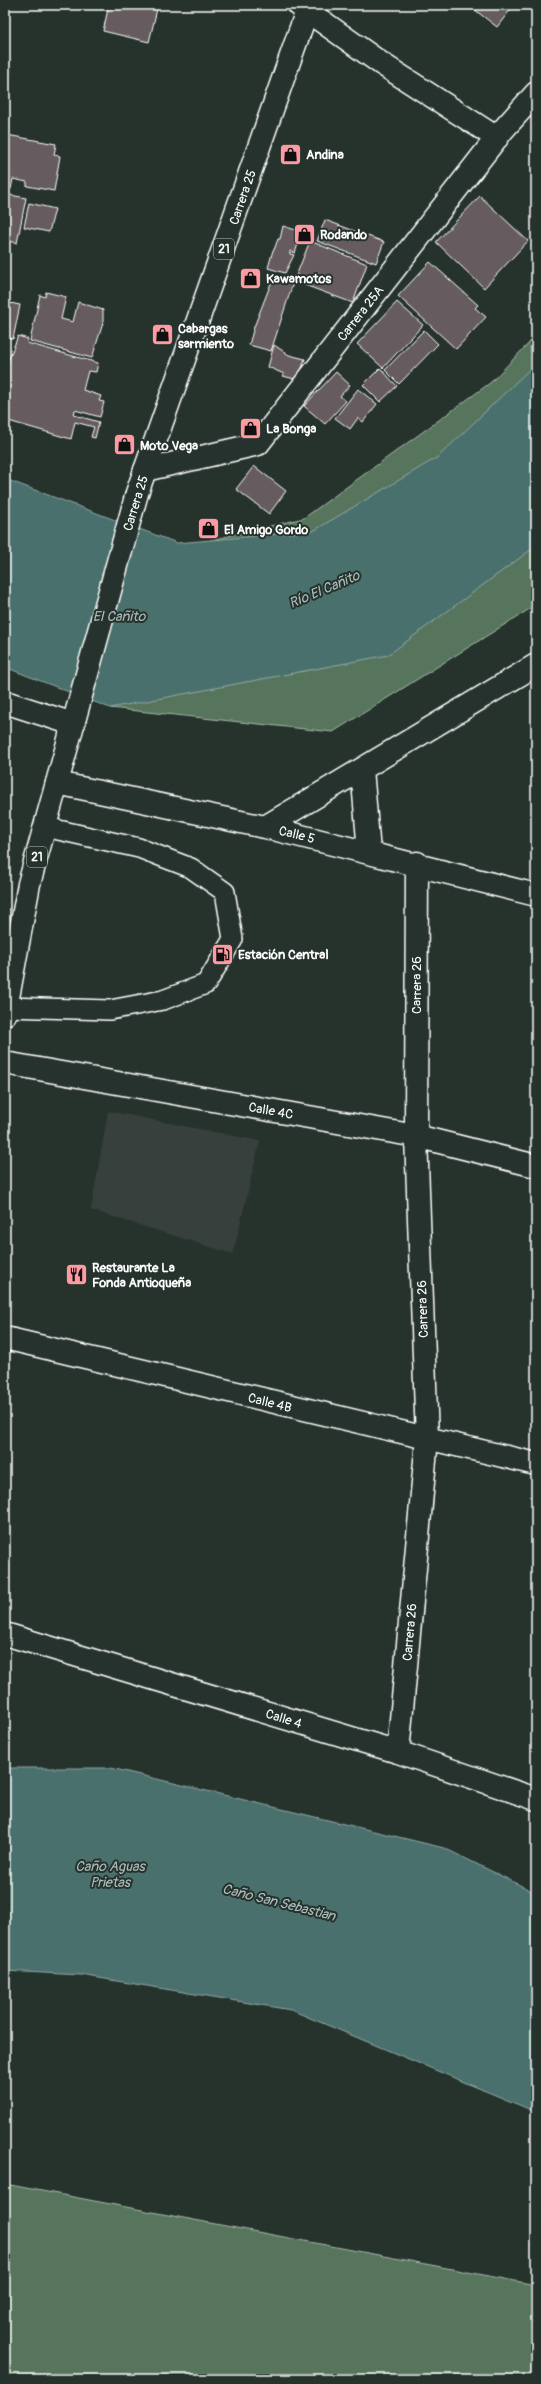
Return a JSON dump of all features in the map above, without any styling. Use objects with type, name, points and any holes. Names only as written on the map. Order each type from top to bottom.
[{"type":"street","points":[[305,7],[382,64],[497,138]]},
{"type":"street","name":"Carrera 25","points":[[5,1011],[10,959],[136,493],[305,7]]},
{"type":"street","name":"Carrera 25A","points":[[145,470],[258,444],[497,138],[536,93]]},
{"type":"street","points":[[266,827],[536,665]]},
{"type":"street","points":[[5,702],[73,724]]},
{"type":"street","points":[[362,769],[369,852]]},
{"type":"street","name":"Calle 5","points":[[57,783],[266,827],[417,863],[536,895]]},
{"type":"street","name":"Carrera 26","points":[[398,1752],[427,1439],[416,1136],[417,863]]},
{"type":"street","name":"Calle 4C","points":[[5,1063],[416,1136],[536,1166]]},
{"type":"street","name":"Calle 4B","points":[[5,1338],[536,1464]]},
{"type":"street","name":"Calle 4","points":[[5,1634],[398,1752],[536,1799]]},
{"type":"lane","points":[[5,1011],[110,1010],[163,1000],[206,984],[233,939],[225,892],[191,868],[139,848],[45,827]]},
{"type":"shaded area","points":[[108,1111],[260,1141],[233,1254],[91,1210]]},
{"type":"green space","name":"El Cañito","points":[[536,336],[536,605],[333,732],[110,708],[161,552],[304,518],[490,383]]},
{"type":"green space","points":[[5,2184],[536,2285],[536,2379],[5,2379]]},
{"type":"water","name":"El Cañito","points":[[536,363],[536,546],[388,655],[110,708],[5,667],[5,479],[177,543],[313,531],[438,457]]},
{"type":"water","name":"Caño Aguas Prietas","points":[[5,1768],[111,1768],[444,1848],[536,1893],[536,2112],[291,2010],[81,1975],[5,1971]]},
{"type":"building","points":[[109,5],[158,5],[149,42],[103,31]]},
{"type":"building","points":[[479,5],[514,5],[497,27],[475,10]]},
{"type":"building","points":[[5,69],[11,70],[9,87],[5,86]]},
{"type":"building","points":[[7,135],[56,144],[54,155],[60,156],[54,191],[27,186],[27,182],[13,179],[11,189],[5,188]]},
{"type":"building","points":[[5,194],[26,198],[17,243],[5,240]]},
{"type":"building","points":[[480,196],[528,241],[484,288],[436,242]]},
{"type":"building","points":[[29,203],[55,209],[49,232],[24,227]]},
{"type":"building","points":[[325,220],[384,242],[376,263],[317,241]]},
{"type":"building","points":[[283,226],[302,232],[295,253],[290,251],[290,254],[294,255],[285,273],[268,268],[273,250],[278,239],[280,239]]},
{"type":"building","points":[[310,241],[367,264],[353,303],[294,281]]},
{"type":"building","points":[[430,262],[478,305],[475,308],[486,317],[456,349],[398,296]]},
{"type":"building","points":[[273,278],[293,283],[271,351],[249,345],[254,327]]},
{"type":"building","points":[[46,292],[66,297],[61,319],[73,322],[78,302],[103,310],[103,323],[92,358],[30,341],[40,295],[45,297]]},
{"type":"building","points":[[5,302],[20,305],[13,339],[5,337]]},
{"type":"building","points":[[397,302],[423,325],[383,368],[357,344]]},
{"type":"building","points":[[424,330],[438,344],[399,384],[385,370]]},
{"type":"building","points":[[18,336],[28,339],[27,343],[98,363],[96,372],[88,371],[83,390],[101,396],[99,401],[104,402],[100,417],[75,410],[74,415],[99,422],[95,438],[91,437],[94,427],[75,422],[71,439],[5,420],[5,369]]},
{"type":"building","points":[[274,345],[289,355],[305,359],[298,380],[283,376],[284,374],[268,367]]},
{"type":"building","points":[[380,368],[397,386],[380,402],[363,385]]},
{"type":"building","points":[[336,372],[350,385],[340,396],[346,401],[325,424],[304,406]]},
{"type":"building","points":[[358,389],[377,404],[363,422],[358,418],[350,429],[335,418]]},
{"type":"building","points":[[254,466],[286,491],[269,514],[236,489]]},
{"type":"place","name":"Andina","points":[[291,154]]},
{"type":"place","name":"Rodando","points":[[305,234]]},
{"type":"place","name":"Kawamotos","points":[[250,278]]},
{"type":"place","name":"Cabargas sarmiento","points":[[162,335]]},
{"type":"place","name":"La Bonga","points":[[251,428]]},
{"type":"place","name":"Moto Vega","points":[[125,445]]},
{"type":"place","name":"El Amigo Gordo","points":[[209,529]]},
{"type":"place","name":"Estación Central","points":[[223,954]]},
{"type":"place","name":"Restaurante La Fonda Antioqueña","points":[[76,1274]]},
{"type":"water label","name":"Río El Cañito","points":[[324,589]]},
{"type":"water label","name":"Caño San Sebastian","points":[[279,1902]]}]
